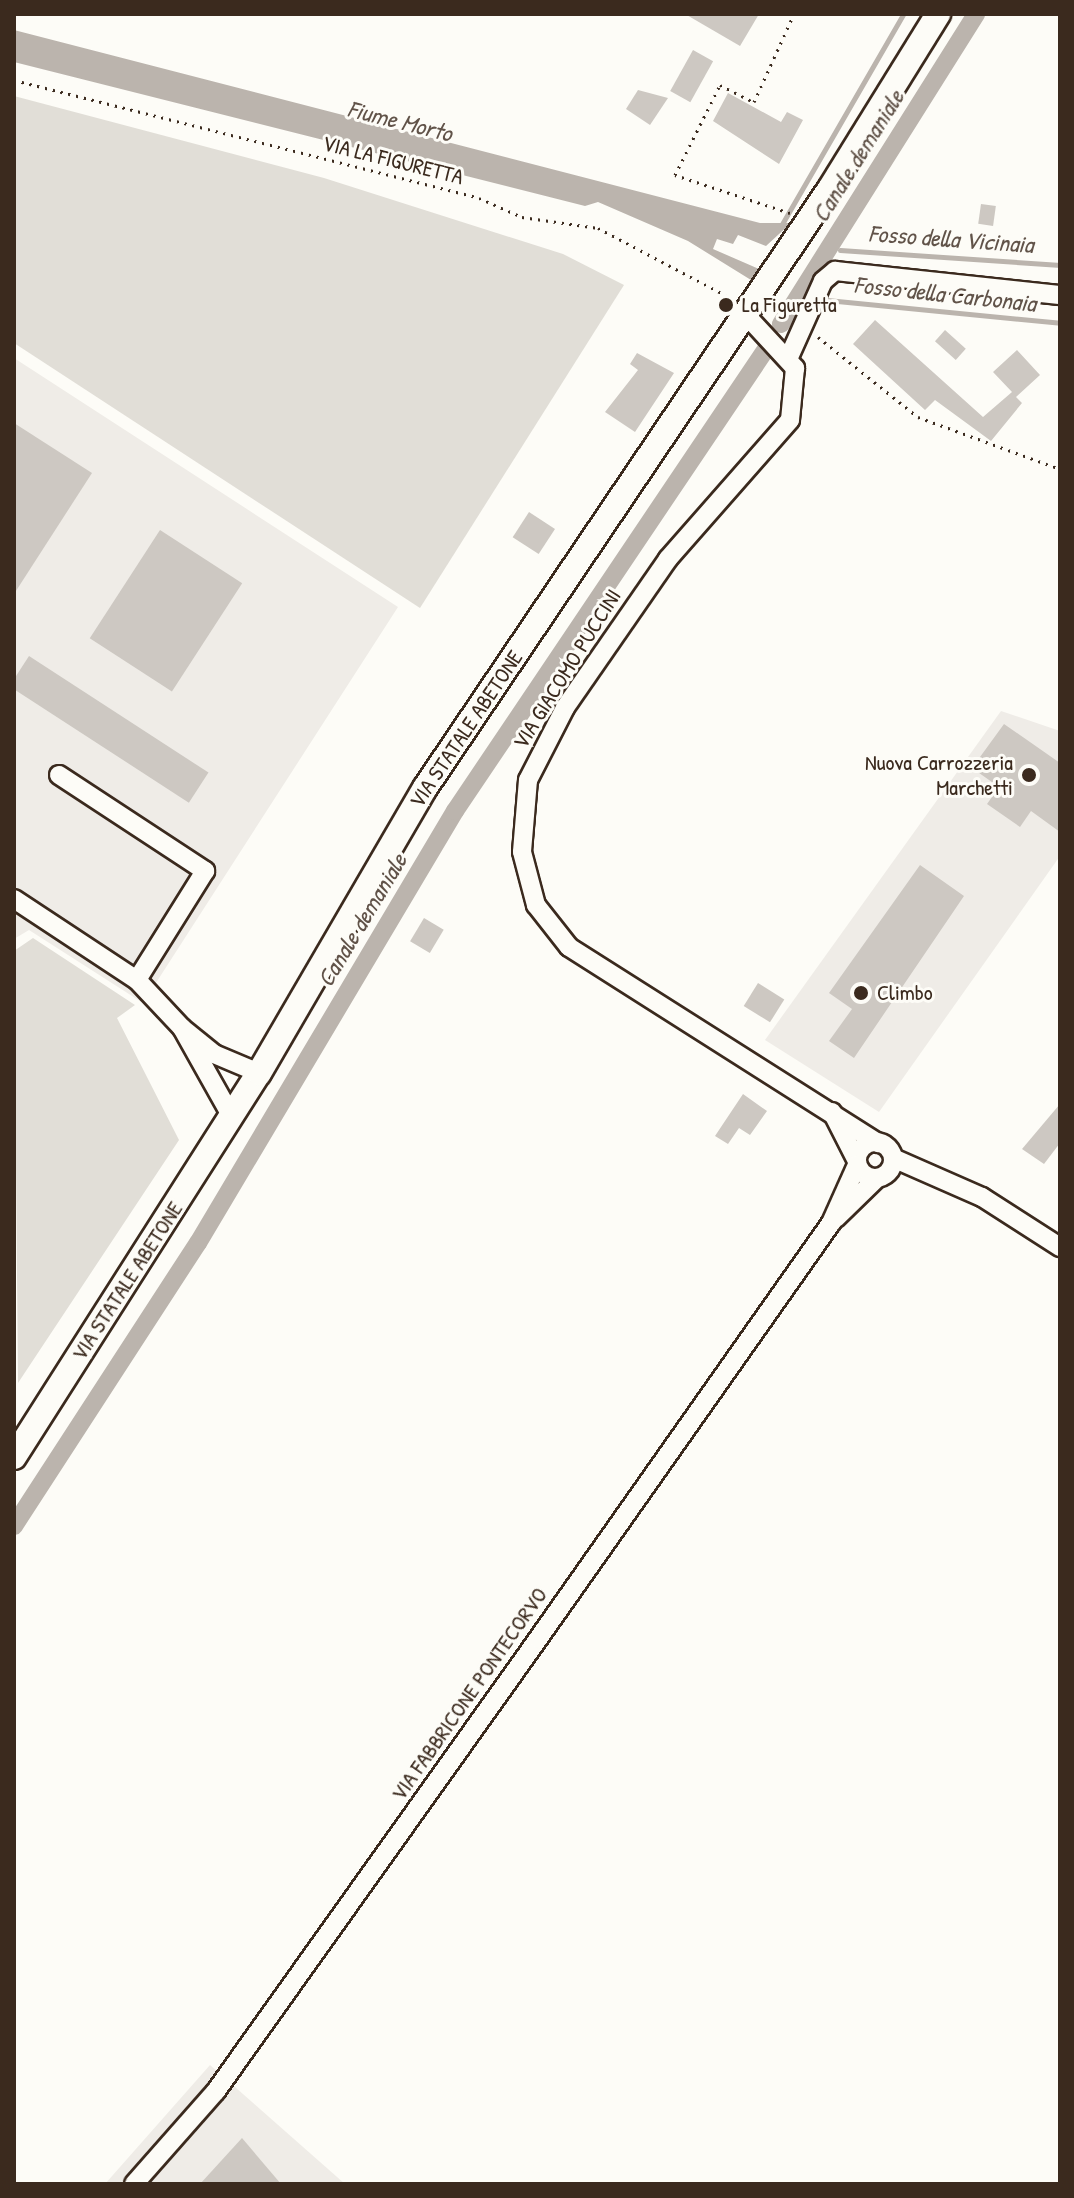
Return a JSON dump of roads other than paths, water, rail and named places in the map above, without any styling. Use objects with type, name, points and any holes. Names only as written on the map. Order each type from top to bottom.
[{"type":"main road","name":"VIA STATALE ABETONE","points":[[14,1457],[232,1117],[425,788],[751,309],[938,14]]},
{"type":"street","points":[[751,309],[786,352],[807,327],[823,281],[840,270],[1060,295]]},
{"type":"street","name":"VIA GIACOMO PUCCINI","points":[[786,352],[798,392],[790,420],[662,567],[565,708],[528,780],[520,836],[531,892],[562,941],[830,1110],[878,1143],[893,1158]]},
{"type":"street","points":[[59,775],[205,871],[137,980]]},
{"type":"street","points":[[14,899],[137,980],[182,1028],[214,1054],[259,1073]]},
{"type":"street","points":[[14,921],[32,911]]},
{"type":"street","points":[[182,1028],[232,1117]]},
{"type":"street","name":"VIA GIACOMO PUCCINI","points":[[830,1110],[857,1163]]},
{"type":"street","points":[[878,1143],[863,1147],[857,1163],[880,1178],[950,1186]]},
{"type":"street","points":[[893,1158],[1060,1247]]},
{"type":"street","name":"VIA FABBRICONE PONTECORVO","points":[[831,1223],[880,1178],[893,1158]]},
{"type":"street","name":"VIA FABBRICONE PONTECORVO","points":[[134,2184],[225,2078],[831,1223],[857,1163]]},
{"type":"street","points":[[154,2184],[156,2162]]},
{"type":"waterway","points":[[782,224],[903,14]]},
{"type":"waterway","name":"Canale demaniale","points":[[781,324],[976,14]]},
{"type":"waterway","name":"Fosso della Vicinaia","points":[[840,250],[1060,265]]},
{"type":"waterway","name":"Fosso della Carbonaia","points":[[827,300],[1060,323]]},
{"type":"waterway","name":"Canale demaniale","points":[[14,1526],[198,1243],[455,811],[766,349]]},
{"type":"place","name":"La Figuretta","points":[[726,305]]},
{"type":"place","name":"Nuova Carrozzeria Marchetti","points":[[1029,775]]},
{"type":"place","name":"Climbo","points":[[861,993]]},
{"type":"water label","name":"Fiume Morto","points":[[400,121]]}]
